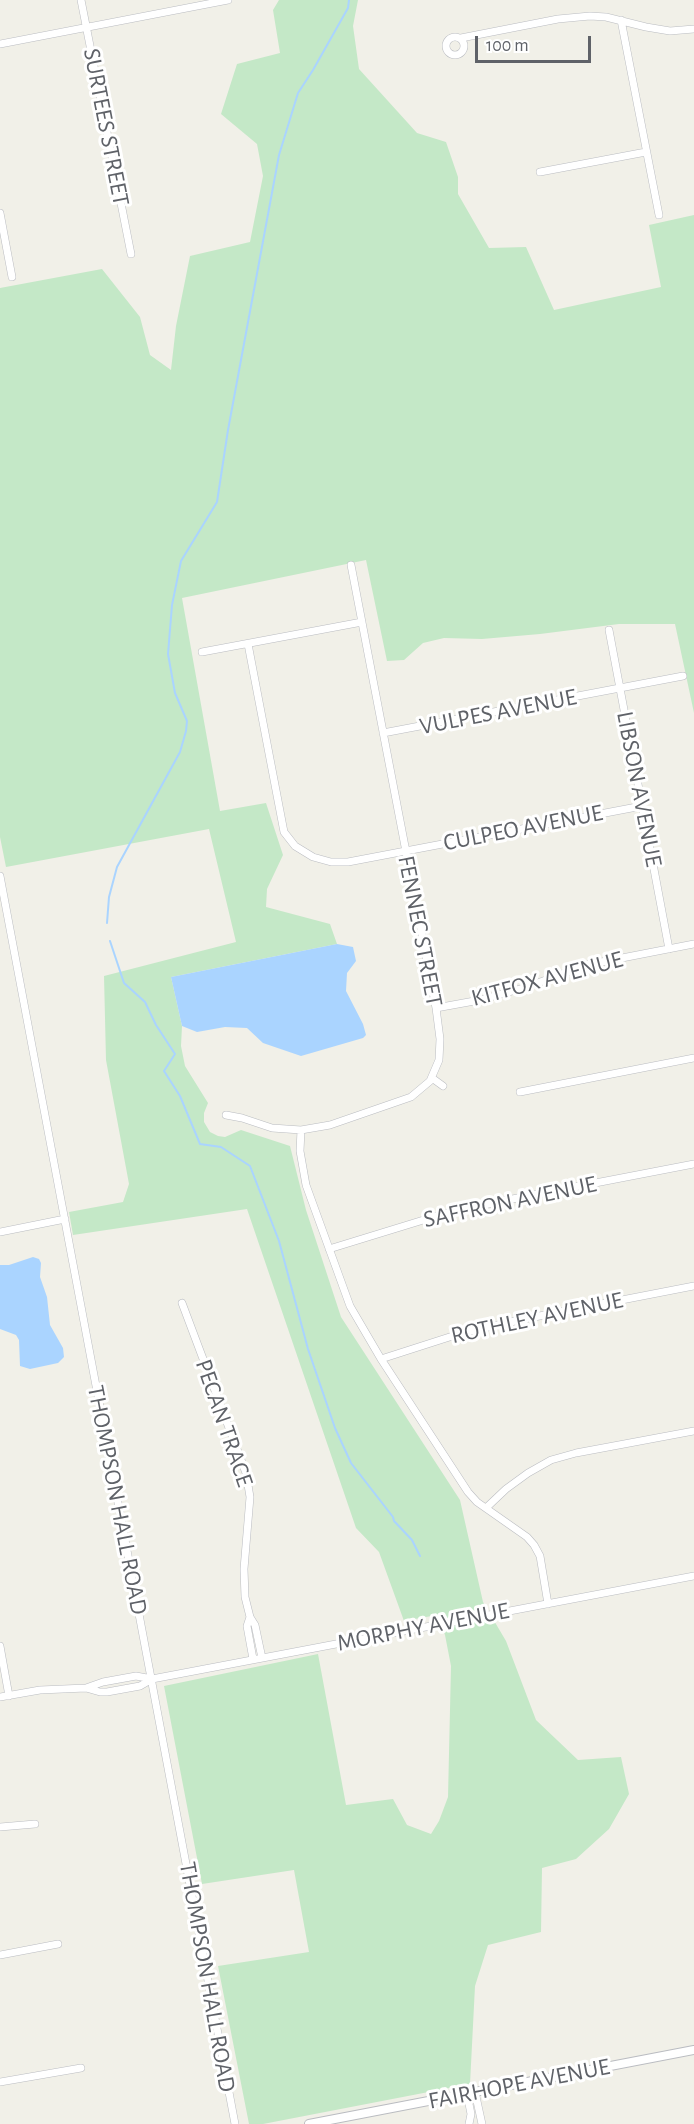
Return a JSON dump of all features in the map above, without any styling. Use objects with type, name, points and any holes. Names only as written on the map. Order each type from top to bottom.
[{"type":"street","name":"SURTEES STREET","points":[[81,0],[131,254]]},
{"type":"street","points":[[0,44],[203,2],[228,0]]},
{"type":"street","points":[[460,38],[574,17],[606,17],[670,31],[694,29]]},
{"type":"street","points":[[621,20],[658,215]]},
{"type":"street","points":[[540,172],[646,152]]},
{"type":"street","points":[[0,213],[12,277]]},
{"type":"street","name":"FENNEC STREET","points":[[351,565],[436,1008],[440,1050],[432,1078]]},
{"type":"street","points":[[202,652],[362,622]]},
{"type":"street","name":"LIBSON AVENUE","points":[[609,630],[669,949]]},
{"type":"street","name":"CULPEO AVENUE","points":[[248,644],[284,832],[290,841],[313,857],[339,862],[642,806]]},
{"type":"street","name":"VULPES AVENUE","points":[[383,733],[683,676]]},
{"type":"street","name":"THOMPSON HALL ROAD","points":[[0,876],[235,2124]]},
{"type":"street","name":"KITFOX AVENUE","points":[[436,1008],[480,1000],[527,987],[586,965],[694,944]]},
{"type":"street","points":[[520,1092],[694,1058]]},
{"type":"street","points":[[226,1115],[272,1128],[301,1130],[330,1125],[394,1104],[411,1097],[432,1078],[443,1086]]},
{"type":"street","points":[[301,1130],[300,1151],[304,1177],[350,1306],[381,1359],[468,1492],[477,1502],[527,1537],[534,1545],[540,1556],[548,1604]]},
{"type":"street","name":"SAFFRON AVENUE","points":[[329,1250],[391,1229],[453,1212],[694,1164]]},
{"type":"street","points":[[0,1232],[65,1219]]},
{"type":"street","name":"ROTHLEY AVENUE","points":[[381,1359],[462,1333],[524,1318],[694,1286]]},
{"type":"street","name":"PECAN TRACE","points":[[182,1303],[246,1473],[250,1497],[244,1569],[245,1597],[255,1626],[262,1658]]},
{"type":"street","points":[[486,1508],[528,1473],[551,1460],[576,1453],[694,1431]]},
{"type":"street","name":"MORPHY AVENUE","points":[[0,1697],[40,1690],[86,1688],[103,1682],[136,1676],[152,1679],[694,1576]]},
{"type":"street","name":"PECAN TRACE","points":[[250,1617],[247,1626],[253,1659]]},
{"type":"street","points":[[0,1646],[9,1696]]},
{"type":"street","points":[[0,1827],[35,1824]]},
{"type":"street","points":[[0,1955],[58,1944]]},
{"type":"street","name":"FAIRHOPE AVENUE","points":[[309,2124],[694,2050]]},
{"type":"street","points":[[0,2082],[81,2068]]},
{"type":"street","points":[[469,2124],[471,2093]]},
{"type":"street","points":[[471,2093],[482,2124]]},
{"type":"green space","points":[[279,0],[358,0],[353,26],[359,69],[417,133],[446,142],[458,177],[458,194],[489,248],[526,247],[554,310],[661,287],[649,225],[694,215],[694,713],[675,624],[619,624],[482,639],[444,638],[423,643],[404,660],[387,661],[366,560],[182,598],[220,811],[266,803],[283,855],[267,889],[266,907],[330,924],[337,944],[171,977],[182,1026],[181,1046],[185,1066],[208,1103],[204,1113],[204,1122],[210,1132],[218,1136],[225,1137],[241,1130],[290,1146],[306,1210],[341,1317],[460,1500],[483,1602],[506,1641],[536,1720],[578,1760],[621,1757],[629,1794],[609,1829],[576,1859],[542,1868],[541,1932],[488,1945],[475,1986],[470,2084],[263,2124],[249,2124],[218,1966],[309,1952],[294,1870],[202,1884],[164,1686],[318,1654],[346,1805],[393,1799],[407,1825],[431,1834],[439,1821],[448,1797],[451,1666],[445,1635],[437,1615],[404,1621],[379,1552],[356,1528],[247,1209],[73,1235],[69,1212],[123,1202],[129,1184],[106,1060],[104,976],[236,942],[209,829],[6,867],[0,837],[0,288],[102,269],[140,317],[150,355],[171,370],[176,326],[190,256],[250,242],[263,176],[257,144],[221,114],[237,64],[280,53],[273,10]]},
{"type":"water","points":[[337,944],[353,947],[356,961],[347,973],[346,991],[363,1024],[366,1035],[363,1038],[301,1056],[263,1043],[247,1028],[225,1027],[197,1032],[182,1026],[171,977]]},
{"type":"water","points":[[33,1257],[39,1259],[41,1263],[40,1277],[47,1297],[50,1325],[63,1348],[64,1357],[58,1363],[30,1369],[20,1366],[19,1340],[16,1335],[0,1329],[0,1265],[9,1265]]},
{"type":"waterway","points":[[107,923],[109,897],[117,867],[180,752],[186,731],[187,721],[175,693],[168,654],[172,605],[181,561],[217,502],[228,430],[279,155],[298,93],[348,8],[349,0]]},
{"type":"waterway","points":[[110,941],[124,983],[145,1002],[156,1025],[175,1054],[164,1071],[180,1096],[200,1144],[221,1147],[250,1166],[279,1241],[308,1349],[335,1428],[351,1463],[394,1521],[412,1540],[420,1556]]}]
